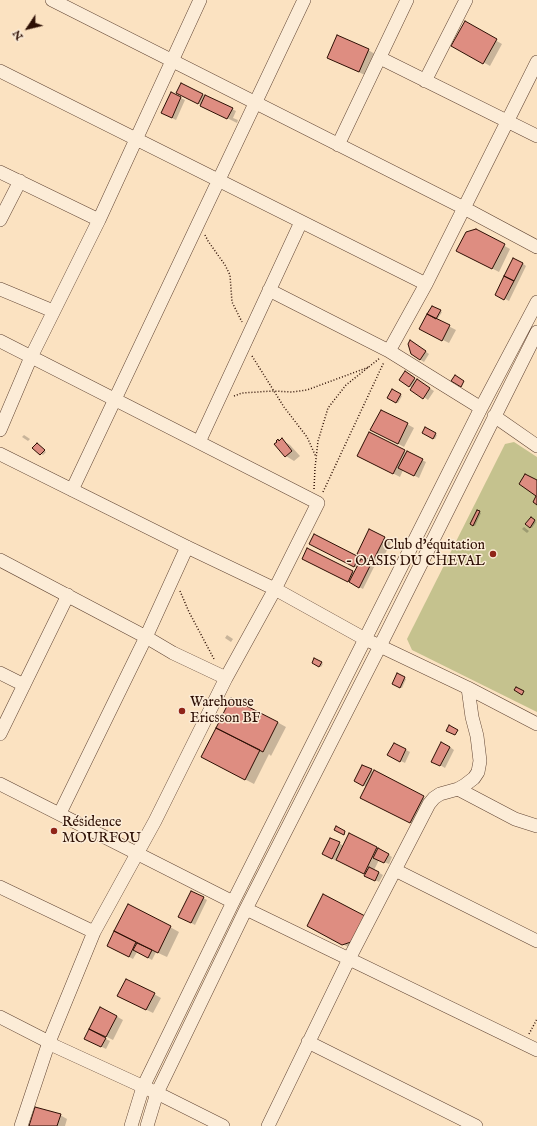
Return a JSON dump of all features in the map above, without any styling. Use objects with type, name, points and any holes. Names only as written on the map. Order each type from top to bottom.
[{"type":"street","points":[[52,0],[464,208],[537,247]]},
{"type":"street","points":[[0,430],[31,357],[99,220],[200,0]]},
{"type":"street","points":[[72,490],[116,400],[304,0]]},
{"type":"street","points":[[338,145],[407,0]]},
{"type":"street","points":[[425,80],[466,0]]},
{"type":"street","points":[[380,58],[508,120],[537,136]]},
{"type":"street","points":[[389,351],[426,284],[537,62]]},
{"type":"street","points":[[0,71],[426,284]]},
{"type":"street","points":[[0,172],[99,220]]},
{"type":"street","points":[[0,220],[20,182]]},
{"type":"street","points":[[199,442],[301,222]]},
{"type":"street","points":[[0,289],[53,312]]},
{"type":"street","points":[[269,290],[389,351],[481,408]]},
{"type":"street","points":[[131,1126],[143,1087],[234,902],[481,408],[537,302]]},
{"type":"street","points":[[147,1126],[158,1093],[246,909],[380,646],[537,332]]},
{"type":"street","points":[[0,341],[316,501],[275,589],[222,676],[164,803],[94,932],[49,1042],[20,1126]]},
{"type":"street","points":[[494,416],[537,446]]},
{"type":"street","points":[[0,454],[275,589],[365,639],[468,688],[537,724]]},
{"type":"street","points":[[60,814],[146,637],[187,547]]},
{"type":"street","points":[[0,560],[68,595],[173,653],[222,676]]},
{"type":"street","points":[[0,734],[68,595]]},
{"type":"street","points":[[0,673],[24,685]]},
{"type":"street","points":[[268,1126],[349,959],[429,804],[440,794],[458,789],[474,778],[478,772],[480,761],[468,688]]},
{"type":"street","points":[[0,784],[234,902]]},
{"type":"street","points":[[458,789],[516,819],[537,826]]},
{"type":"street","points":[[395,870],[537,941]]},
{"type":"street","points":[[0,887],[94,932]]},
{"type":"street","points":[[246,909],[537,1050]]},
{"type":"street","points":[[0,1017],[49,1042],[48,1044],[158,1093],[223,1126]]},
{"type":"street","points":[[308,1042],[476,1126]]},
{"type":"path","points":[[316,501],[315,468],[318,441],[328,408],[346,384],[389,351]]},
{"type":"path","points":[[316,501],[389,351]]},
{"type":"path","points":[[216,405],[228,398],[242,393],[273,391],[292,392],[307,390],[371,366]]},
{"type":"path","points":[[176,572],[180,593],[222,676]]},
{"type":"path","points":[[525,1043],[537,1019]]},
{"type":"shaded area","name":"Club d'équitation - OASIS DU CHEVAL","points":[[514,442],[537,457],[537,712],[412,650],[407,639],[505,444]]},
{"type":"building","points":[[465,21],[497,39],[483,64],[451,46]]},
{"type":"building","points":[[337,35],[369,49],[359,72],[327,58]]},
{"type":"building","points":[[181,83],[203,94],[198,104],[176,93]]},
{"type":"building","points":[[171,92],[181,97],[172,118],[161,113]]},
{"type":"building","points":[[205,95],[233,108],[227,119],[200,106]]},
{"type":"building","points":[[476,229],[505,244],[492,269],[456,251],[466,232]]},
{"type":"building","points":[[513,258],[523,263],[514,281],[504,276]]},
{"type":"building","points":[[504,276],[514,281],[504,300],[495,295]]},
{"type":"building","points":[[432,306],[441,310],[436,319],[427,314]]},
{"type":"building","points":[[427,314],[450,325],[442,341],[419,329]]},
{"type":"building","points":[[410,340],[426,351],[420,360],[411,354],[408,344]]},
{"type":"building","points":[[405,371],[415,378],[409,387],[399,380]]},
{"type":"building","points":[[455,375],[464,381],[461,387],[451,381]]},
{"type":"building","points":[[417,379],[430,388],[423,399],[410,390]]},
{"type":"building","points":[[392,389],[401,394],[396,403],[387,398]]},
{"type":"building","points":[[381,410],[408,423],[398,444],[370,430]]},
{"type":"building","points":[[425,427],[436,433],[433,439],[422,433]]},
{"type":"building","points":[[369,432],[405,450],[393,474],[357,456]]},
{"type":"building","points":[[282,438],[292,451],[285,457],[274,444],[278,439],[279,441]]},
{"type":"building","points":[[37,443],[45,450],[40,455],[32,448]]},
{"type":"building","points":[[407,451],[423,459],[414,476],[398,468]]},
{"type":"building","points":[[525,474],[537,480],[537,505],[533,502],[536,496],[519,484]]},
{"type":"building","points":[[477,510],[480,511],[473,526],[470,524]]},
{"type":"building","points":[[531,517],[535,520],[530,528],[525,524]]},
{"type":"building","points":[[369,529],[385,537],[373,561],[357,554]]},
{"type":"building","points":[[314,534],[359,557],[354,567],[309,544]]},
{"type":"building","points":[[307,548],[353,571],[348,582],[302,559]]},
{"type":"building","points":[[361,559],[371,564],[359,588],[349,582]]},
{"type":"building","points":[[314,658],[322,662],[319,667],[312,663]]},
{"type":"building","points":[[397,673],[405,677],[400,688],[392,684]]},
{"type":"building","points":[[516,687],[524,691],[522,695],[514,690]]},
{"type":"building","points":[[231,698],[278,722],[263,752],[216,728]]},
{"type":"building","points":[[449,725],[458,730],[455,735],[446,731]]},
{"type":"building","points":[[216,728],[260,750],[245,780],[201,757]]},
{"type":"building","points":[[441,742],[450,747],[440,766],[431,762]]},
{"type":"building","points":[[394,743],[406,749],[400,762],[387,755]]},
{"type":"building","points":[[362,765],[372,769],[363,786],[354,781]]},
{"type":"building","points":[[374,770],[424,796],[410,823],[360,798]]},
{"type":"building","points":[[336,826],[345,831],[344,835],[334,830]]},
{"type":"building","points":[[349,833],[377,847],[364,874],[336,860]]},
{"type":"building","points":[[330,838],[340,842],[332,859],[322,854]]},
{"type":"building","points":[[378,848],[389,854],[384,863],[373,858]]},
{"type":"building","points":[[369,867],[379,872],[375,881],[364,876]]},
{"type":"building","points":[[191,891],[204,897],[191,923],[178,917]]},
{"type":"building","points":[[323,894],[365,916],[351,942],[342,945],[307,926]]},
{"type":"building","points":[[128,904],[171,926],[158,953],[114,931]]},
{"type":"building","points":[[114,931],[136,942],[129,957],[107,946]]},
{"type":"building","points":[[137,943],[152,950],[148,958],[133,950]]},
{"type":"building","points":[[126,979],[155,993],[146,1010],[117,996]]},
{"type":"building","points":[[100,1007],[117,1016],[106,1037],[89,1029]]},
{"type":"building","points":[[89,1029],[106,1038],[101,1047],[84,1039]]},
{"type":"building","points":[[35,1107],[61,1114],[57,1126],[29,1126]]},
{"type":"place","name":"Club d'équitation - OASIS DU CHEVAL","points":[[493,554]]},
{"type":"place","name":"Warehouse Ericsson BF","points":[[182,711]]},
{"type":"place","name":"Résidence MOURFOU","points":[[54,831]]}]
